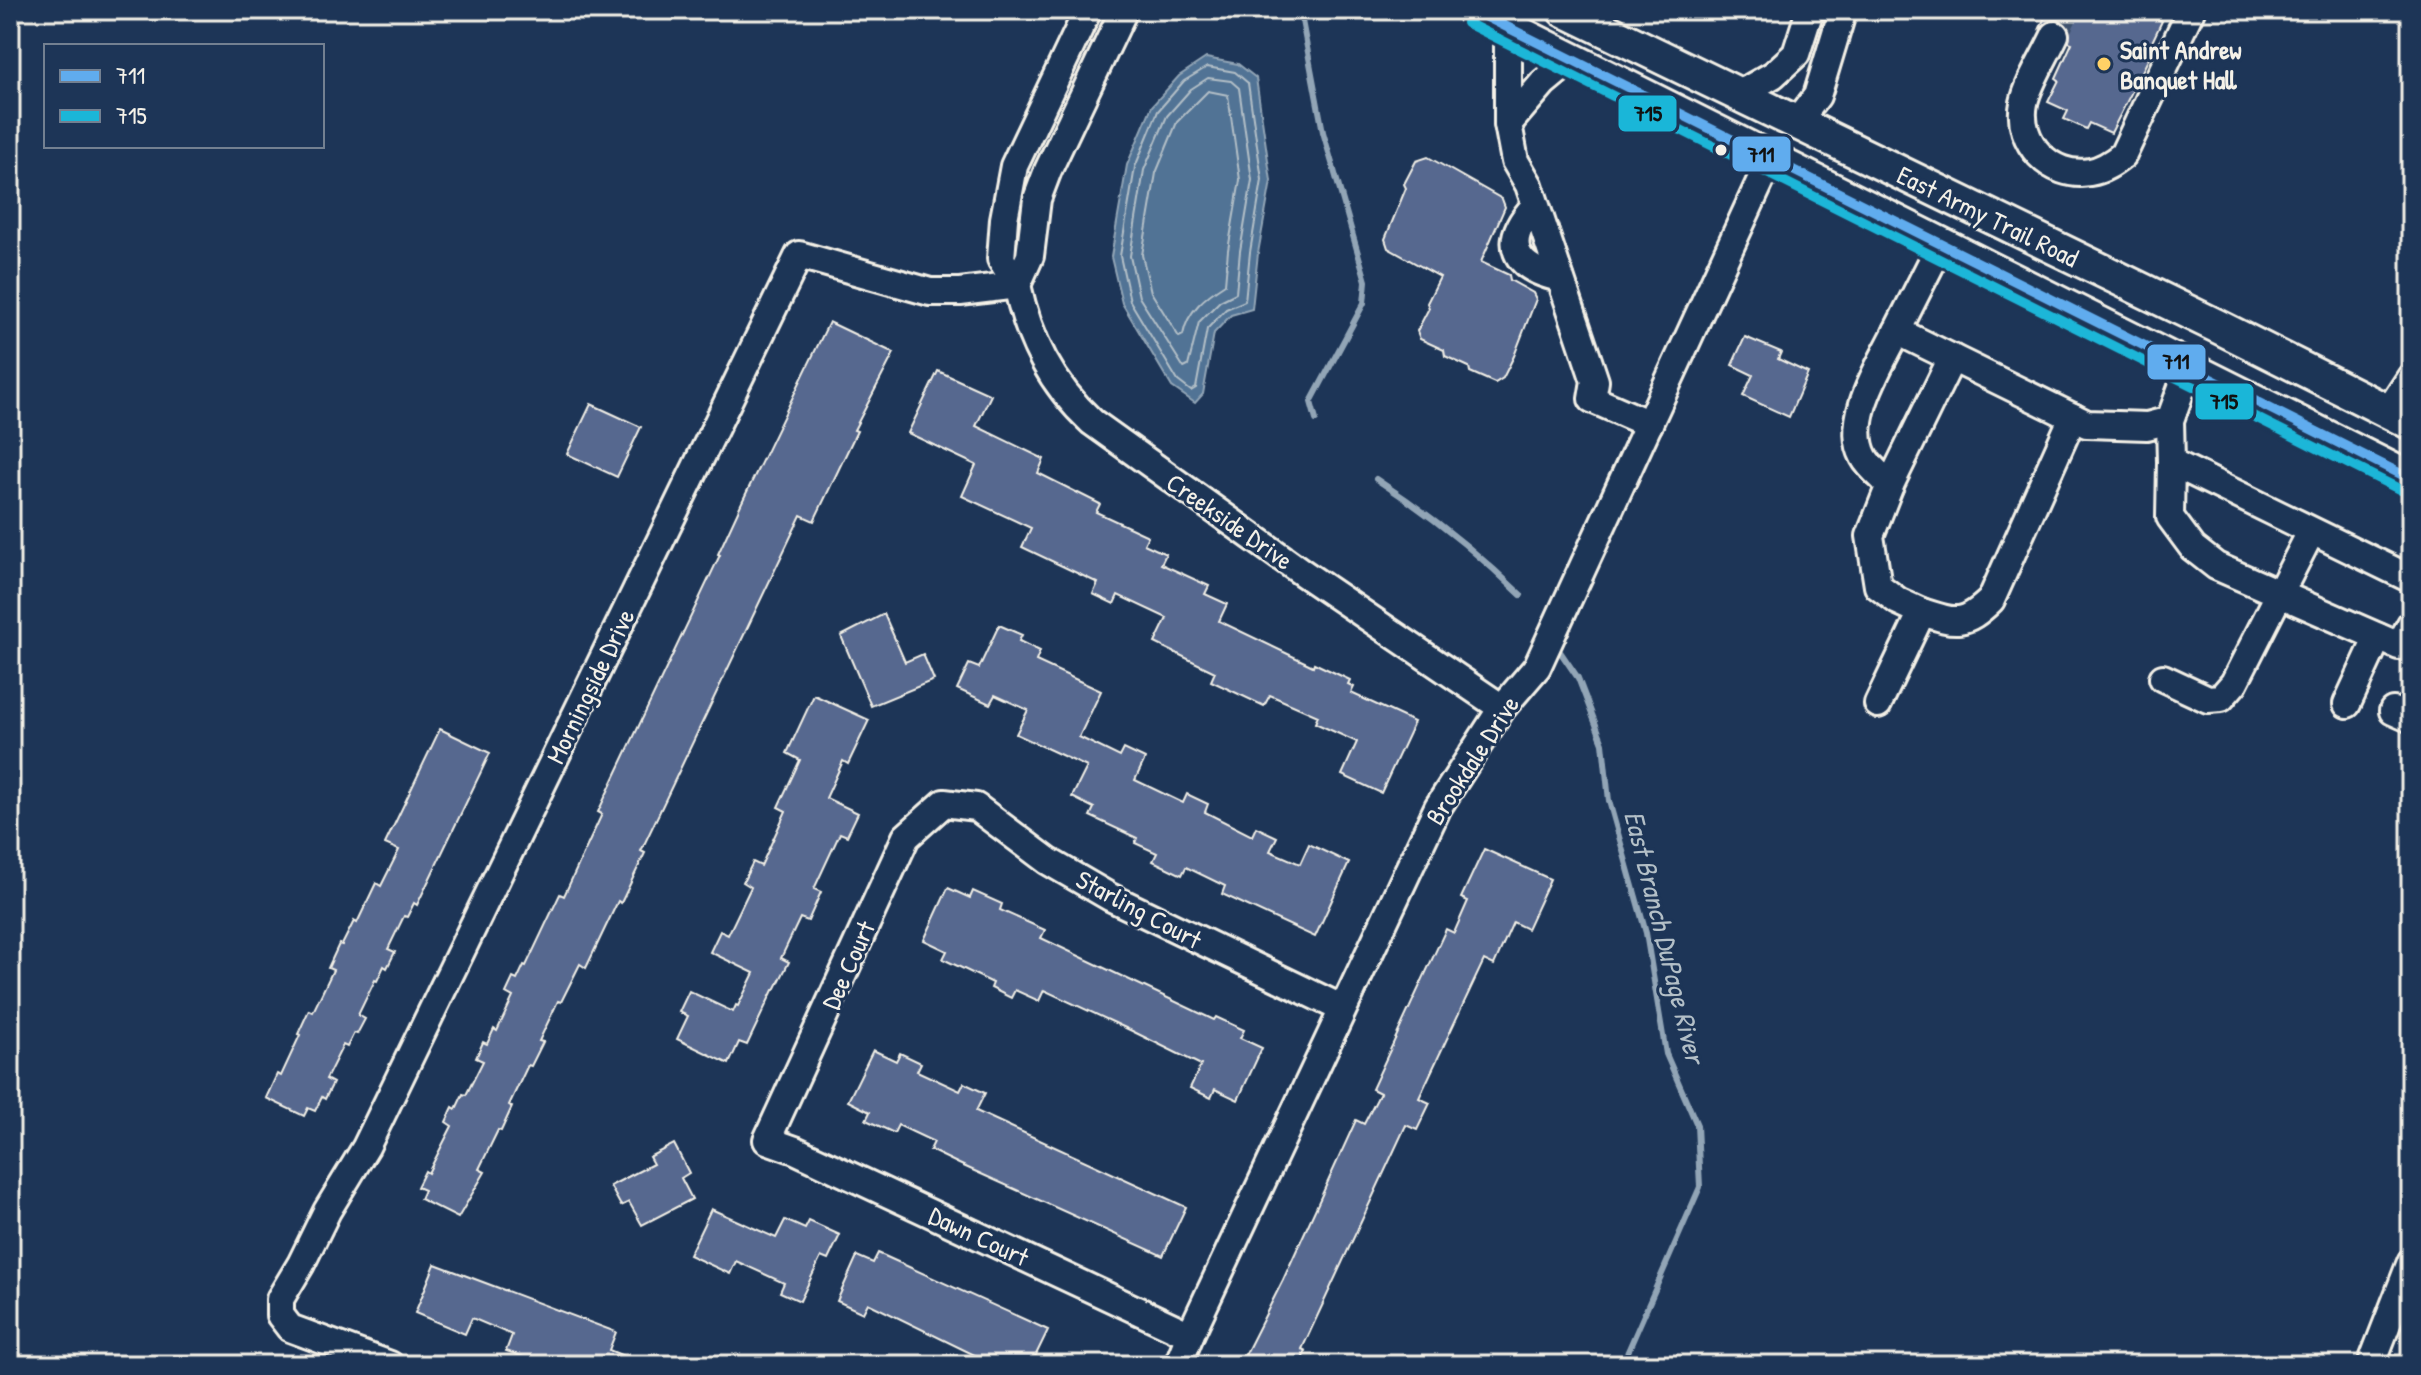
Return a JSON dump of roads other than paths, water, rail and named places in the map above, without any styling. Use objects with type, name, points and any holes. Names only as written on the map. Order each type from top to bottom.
[{"type":"main road","name":"East Army Trail Road","points":[[1473,10],[2411,479]]},
{"type":"main road","name":"East Army Trail Road","points":[[1564,10],[2400,417]]},
{"type":"main road","points":[[1757,151],[1796,123]]},
{"type":"street","name":"Creekside Drive","points":[[1088,10],[1014,166],[1009,188],[1001,259],[1017,285],[1024,319],[1044,364],[1070,401],[1092,422],[1303,573],[1502,708]]},
{"type":"street","points":[[1017,285],[1030,256],[1037,199],[1048,170],[1124,10]]},
{"type":"street","points":[[1738,95],[1773,75],[1796,54],[1810,10]]},
{"type":"street","points":[[1796,123],[1817,96],[1843,10]]},
{"type":"street","points":[[2055,35],[2024,101],[2023,120],[2027,138],[2038,154],[2053,166],[2071,172],[2090,172],[2108,166],[2123,155],[2191,10]]},
{"type":"street","points":[[1508,27],[1508,124],[1515,161],[1529,185],[1595,381],[1592,399],[1649,424]]},
{"type":"street","points":[[1508,124],[1543,83],[1572,59]]},
{"type":"street","points":[[1060,68],[1090,82]]},
{"type":"street","name":"Brookdale Drive","points":[[1178,1365],[1341,1008],[1438,807],[1502,708],[1537,667],[1649,424],[1757,151]]},
{"type":"street","points":[[1890,485],[1864,457],[1858,429],[1861,407],[1941,244]]},
{"type":"street","name":"Morningside Drive","points":[[390,1365],[290,1328],[280,1315],[280,1299],[327,1211],[366,1147],[799,255],[930,292],[960,292],[1017,285]]},
{"type":"street","points":[[1897,331],[2087,424],[2147,426],[2170,420]]},
{"type":"street","points":[[1952,358],[1890,485],[1870,536],[1878,586],[1898,601],[1954,623],[1974,616],[1991,600],[2073,417]]},
{"type":"street","points":[[2189,368],[2170,420],[2170,517],[2193,548],[2216,566],[2399,646],[2411,624]]},
{"type":"street","points":[[2400,417],[2411,377]]},
{"type":"street","points":[[2171,462],[2411,579]]},
{"type":"street","points":[[2163,678],[2208,699],[2221,698],[2234,683],[2311,532]]},
{"type":"street","points":[[1878,704],[1922,612]]},
{"type":"street","points":[[2347,704],[2378,637]]},
{"type":"street","name":"Starling Court","points":[[944,803],[976,807],[1048,861],[1110,897],[1341,1008]]},
{"type":"street","name":"Dee Court","points":[[767,1140],[906,837],[944,803]]},
{"type":"street","name":"Dawn Court","points":[[767,1140],[795,1150],[1190,1335]]},
{"type":"street","points":[[2371,1365],[2411,1262]]},
{"type":"water","points":[[1206,58],[1238,64],[1256,78],[1271,181],[1252,309],[1231,315],[1214,333],[1203,394],[1195,403],[1172,387],[1122,303],[1111,257],[1127,165],[1152,106],[1179,76]]},
{"type":"waterway","name":"East Branch DuPage River","points":[[1300,10],[1323,132],[1366,281],[1364,303],[1311,402],[1316,420]]},
{"type":"waterway","name":"East Branch DuPage River","points":[[1376,479],[1451,533],[1521,595]]},
{"type":"waterway","name":"East Branch DuPage River","points":[[1561,653],[1578,678],[1603,743],[1609,801],[1646,933],[1666,1054],[1697,1125],[1700,1187],[1622,1365]]},
{"type":"tunnel","points":[[2055,35],[2067,10]]},
{"type":"place","name":"Saint Andrew Banquet Hall","points":[[2104,64]]}]
